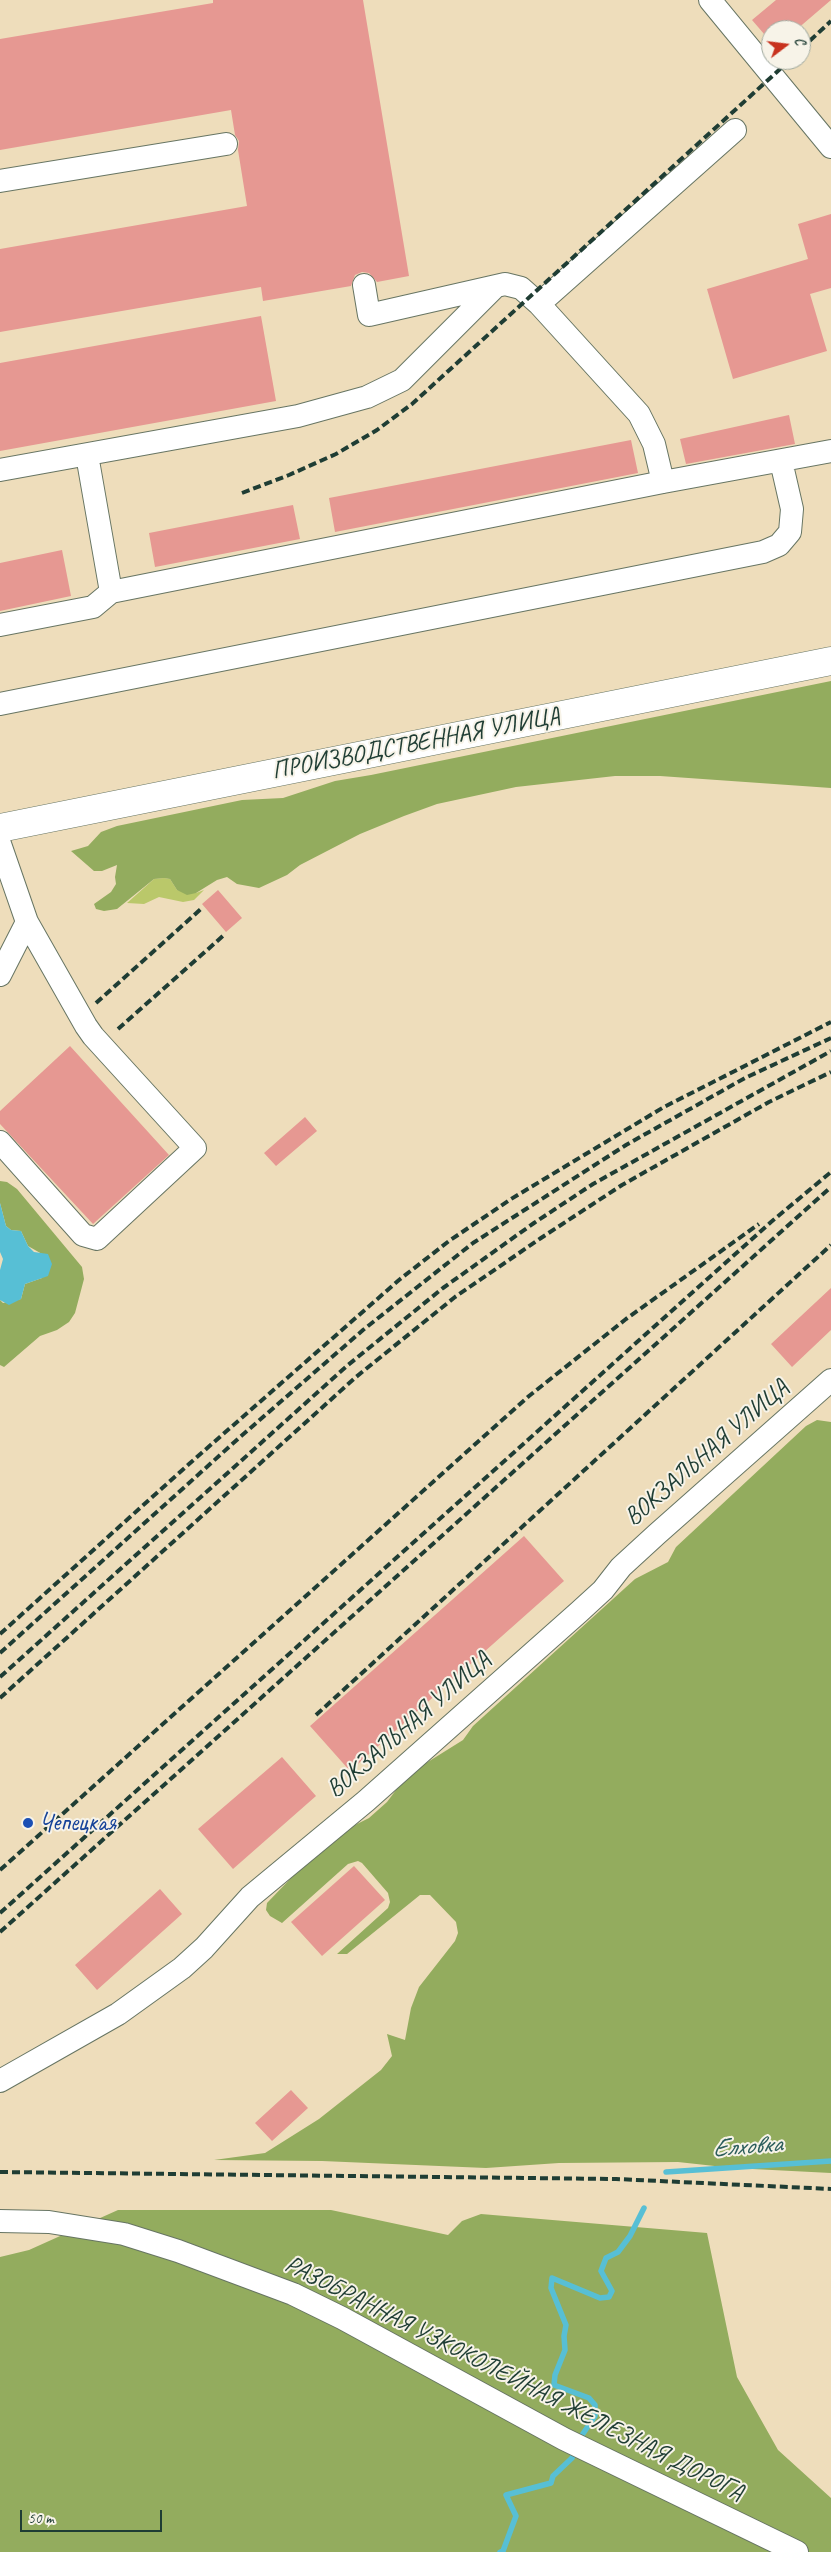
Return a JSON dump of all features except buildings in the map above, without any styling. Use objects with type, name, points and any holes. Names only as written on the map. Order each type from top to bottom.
[{"type":"main road","name":"ПРОИЗВОДСТВЕННАЯ УЛИЦА","points":[[0,828],[831,660]]},
{"type":"street","points":[[710,0],[829,137]]},
{"type":"street","points":[[539,304],[735,130]]},
{"type":"street","points":[[0,181],[226,144]]},
{"type":"street","points":[[364,285],[369,315],[495,287],[514,285],[539,304],[639,414],[654,444],[663,482]]},
{"type":"street","points":[[0,470],[298,416],[367,397],[402,380],[495,287]]},
{"type":"street","points":[[0,625],[93,607],[110,592],[663,482],[831,451]]},
{"type":"street","points":[[87,455],[110,592]]},
{"type":"street","points":[[0,704],[763,552],[779,544],[790,532],[792,509],[781,461]]},
{"type":"street","points":[[0,844],[27,922],[93,1036],[195,1148],[97,1239],[83,1234],[0,1142]]},
{"type":"street","points":[[0,974],[27,922]]},
{"type":"street","name":"ВОКЗАЛЬНАЯ УЛИЦА","points":[[0,2081],[118,2014],[182,1968],[204,1948],[250,1896],[374,1794],[603,1590],[621,1566],[656,1534],[830,1382]]},
{"type":"street","name":"РАЗОБРАННАЯ УЗКОКОЛЕЙНАЯ ЖЕЛЕЗНАЯ ДОРОГА","points":[[0,2220],[49,2222],[124,2234],[251,2278],[342,2318],[564,2439],[797,2552]]},
{"type":"green space","points":[[831,681],[831,788],[660,776],[615,776],[516,787],[437,804],[404,816],[360,834],[300,865],[287,875],[259,888],[237,884],[227,877],[217,880],[196,893],[187,895],[177,890],[170,879],[154,879],[117,909],[104,911],[96,909],[94,904],[111,892],[116,884],[117,865],[102,871],[94,871],[71,851],[88,846],[101,832],[117,826],[242,800],[283,798],[335,781]]},
{"type":"green space","points":[[154,879],[170,879],[177,890],[196,893],[204,890],[194,900],[183,902],[159,897],[144,904],[127,903]]},
{"type":"green space","points":[[0,1181],[7,1182],[17,1189],[82,1267],[84,1279],[75,1313],[69,1322],[57,1330],[40,1336],[4,1367],[0,1365],[0,1300],[3,1303],[21,1299],[25,1284],[42,1278],[42,1254],[28,1246],[21,1231],[11,1230],[6,1226],[0,1203]]},
{"type":"green space","points":[[817,1420],[831,1422],[831,2173],[733,2168],[678,2162],[559,2163],[486,2168],[322,2161],[214,2160],[265,2153],[319,2119],[381,2070],[392,2056],[387,2034],[405,2040],[411,2008],[419,1987],[455,1941],[458,1933],[456,1922],[430,1895],[420,1895],[347,1954],[337,1954],[388,1908],[390,1902],[388,1893],[362,1863],[358,1861],[348,1864],[282,1923],[270,1916],[266,1910],[267,1903],[295,1874],[343,1831],[369,1818],[387,1802],[399,1786],[423,1765],[463,1740],[473,1726],[635,1579],[668,1562],[676,1547],[806,1426]]},
{"type":"green space","points":[[118,2210],[331,2210],[448,2235],[462,2221],[481,2214],[707,2233],[737,2377],[778,2450],[831,2498],[831,2552],[0,2552],[0,2257],[29,2250]]},
{"type":"water","points":[[0,1203],[6,1226],[11,1230],[21,1231],[28,1246],[34,1252],[48,1254],[52,1264],[48,1276],[25,1284],[21,1299],[9,1305],[0,1300],[0,1270],[3,1259],[0,1252]]},
{"type":"waterway","name":"Елховка","points":[[666,2172],[831,2161]]},
{"type":"waterway","name":"Елховка","points":[[578,2441],[595,2416],[595,2405],[589,2398],[554,2385],[555,2375],[565,2350],[564,2336],[566,2325],[551,2288],[552,2278],[600,2298],[609,2297],[612,2291],[601,2271],[606,2258],[618,2252],[630,2236],[644,2208]]},
{"type":"waterway","name":"Елховка","points":[[500,2552],[503,2551],[516,2516],[506,2495],[551,2483],[553,2476],[572,2458],[575,2450]]},
{"type":"railway","points":[[811,40],[831,21]]},
{"type":"railway","points":[[242,493],[336,454],[377,430],[412,404],[779,70]]},
{"type":"railway","points":[[96,1003],[202,908]]},
{"type":"railway","points":[[118,1029],[224,935]]},
{"type":"railway","points":[[0,1634],[189,1464],[399,1280],[449,1241],[511,1199],[664,1107],[831,1022]]},
{"type":"railway","points":[[0,1653],[239,1438],[363,1330],[473,1243],[626,1145],[745,1078],[831,1038]]},
{"type":"railway","points":[[0,1677],[348,1365],[443,1288],[534,1223],[593,1184],[831,1051]]},
{"type":"railway","points":[[0,1698],[356,1377],[455,1297],[622,1185],[769,1102],[831,1072]]},
{"type":"railway","points":[[0,1913],[771,1222],[831,1172]]},
{"type":"railway","points":[[0,1932],[831,1187]]},
{"type":"railway","points":[[0,1870],[529,1396],[626,1319],[759,1224]]},
{"type":"railway","points":[[316,1715],[831,1245]]},
{"type":"railway","points":[[0,2172],[616,2179],[831,2189]]},
{"type":"place","name":"Чепецкая","points":[[28,1823]]}]
